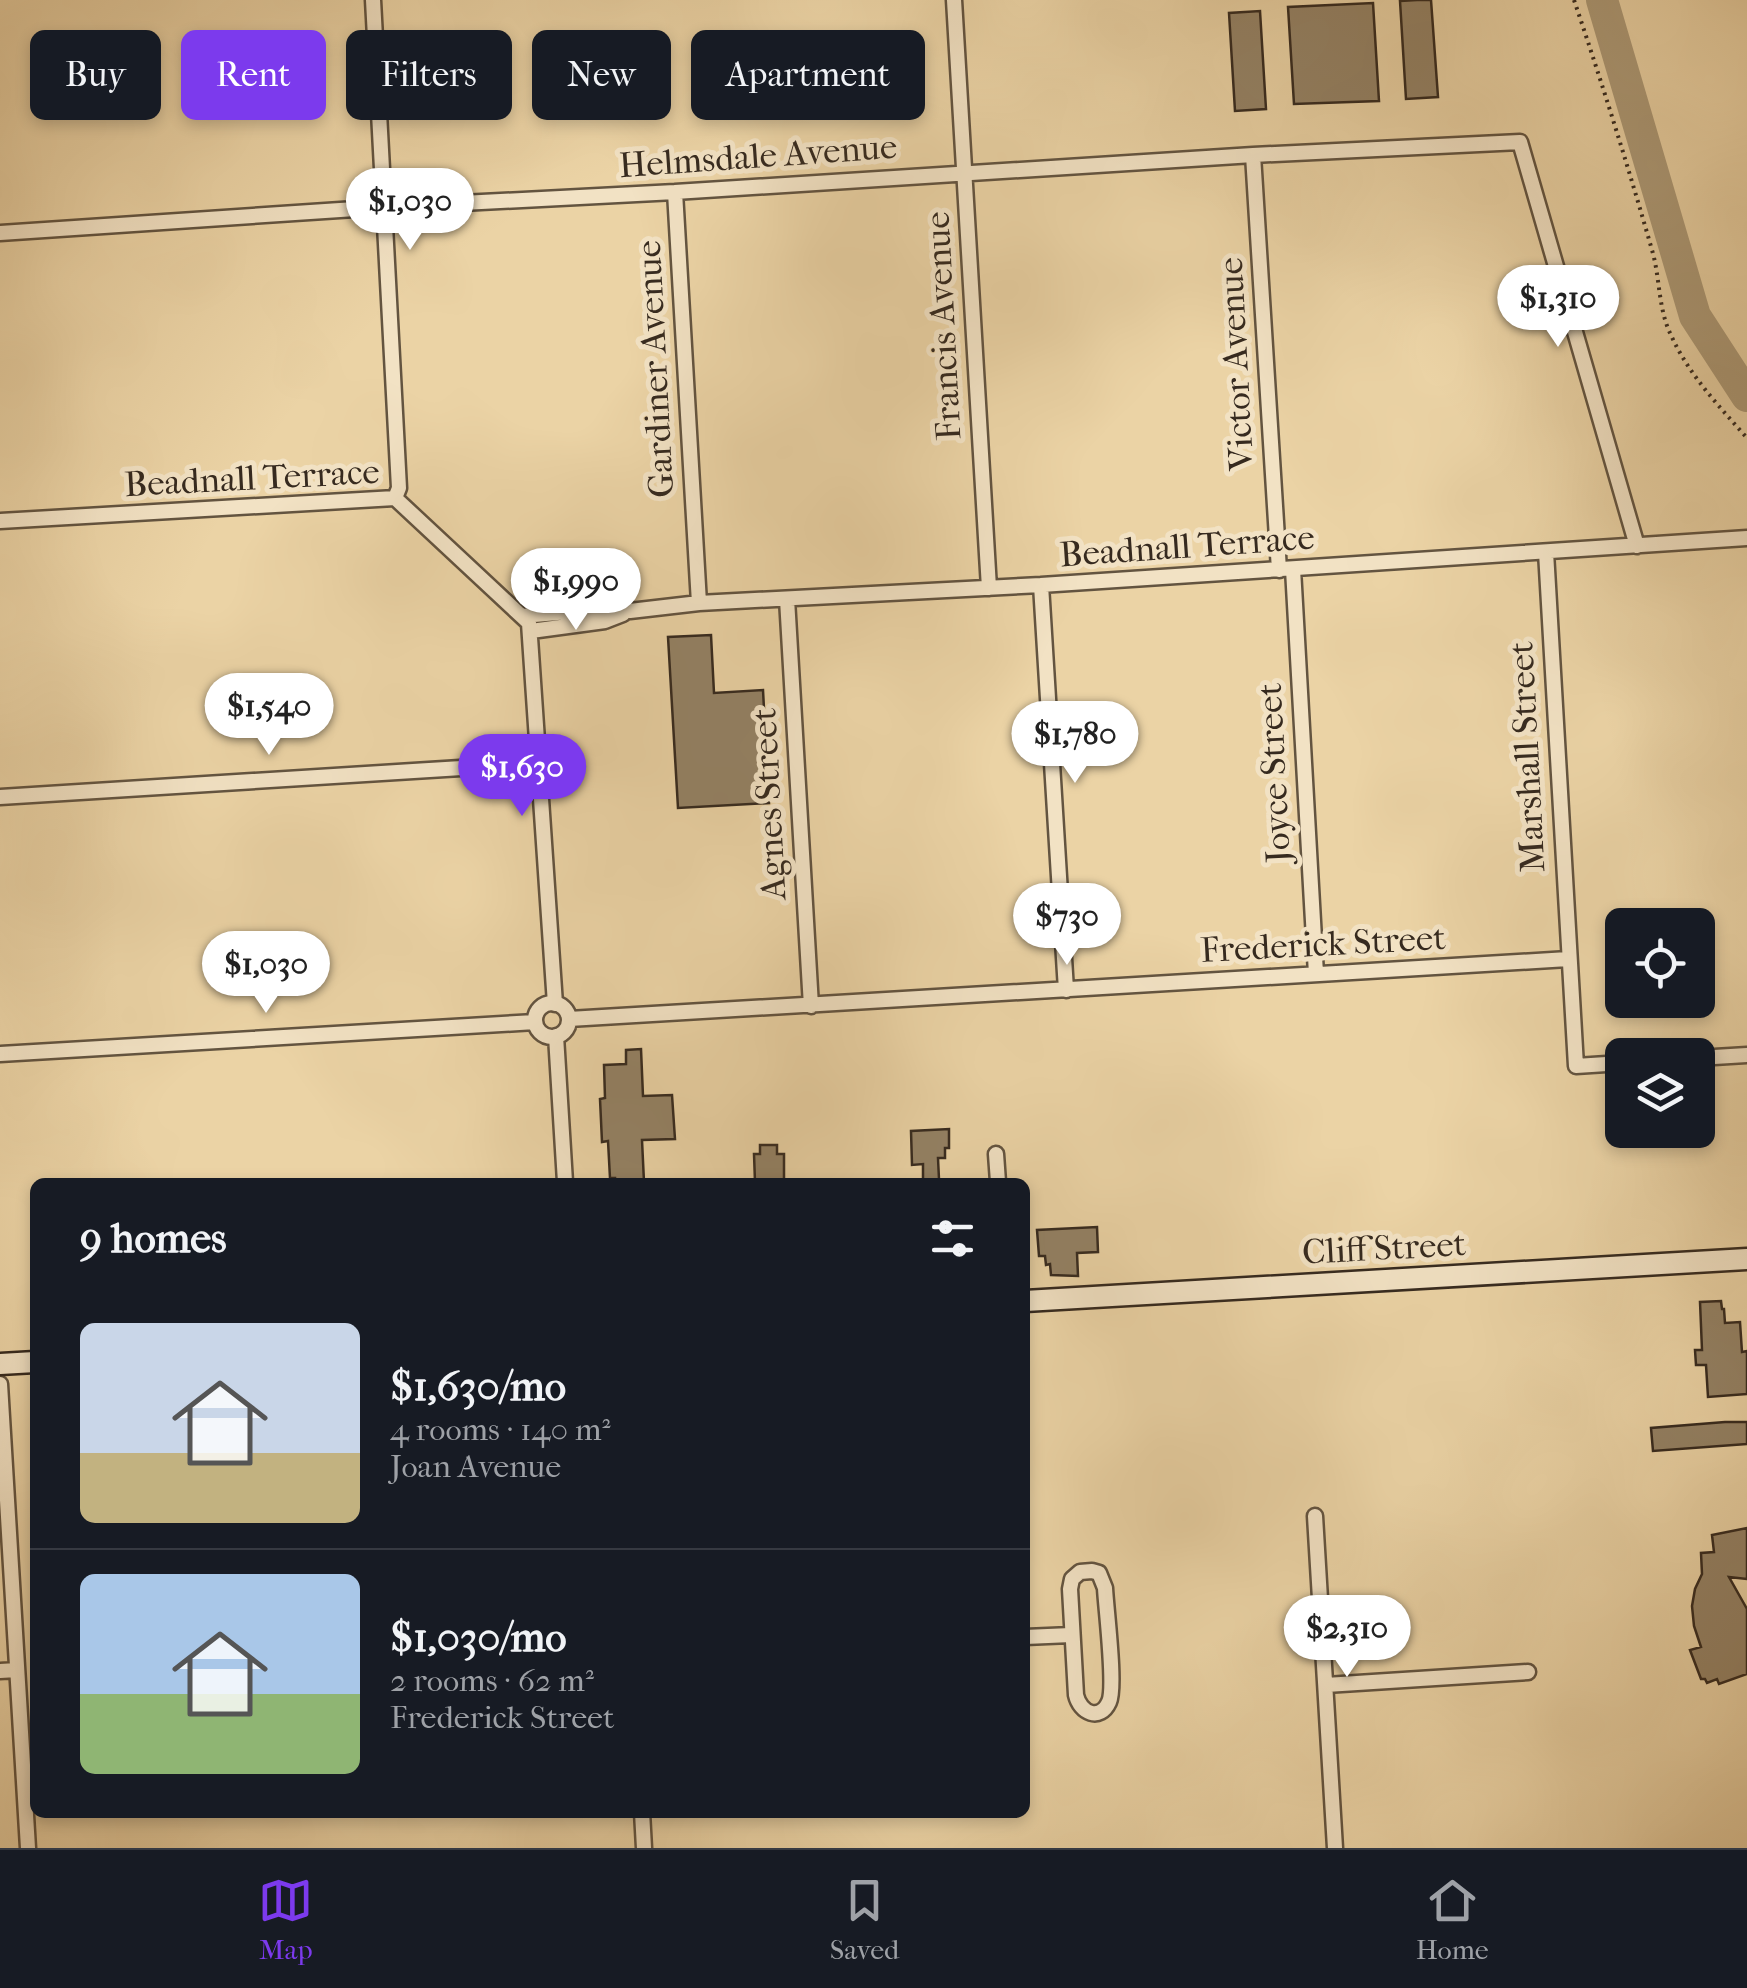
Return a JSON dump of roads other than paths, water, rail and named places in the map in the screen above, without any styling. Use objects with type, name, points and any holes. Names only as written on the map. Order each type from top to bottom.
[{"type":"street","points":[[372,0],[400,488],[395,498]]},
{"type":"street","name":"Francis Avenue","points":[[954,0],[988,588]]},
{"type":"street","name":"Helmsdale Avenue","points":[[0,233],[964,172],[1520,142],[1637,546]]},
{"type":"street","name":"Victor Avenue","points":[[1254,155],[1286,569]]},
{"type":"street","name":"Gardiner Avenue","points":[[675,192],[698,603]]},
{"type":"street","name":"Beadnall Terrace","points":[[0,521],[395,498],[522,616],[531,631],[605,621],[630,611]]},
{"type":"street","name":"Beadnall Terrace","points":[[522,616],[1747,538]]},
{"type":"street","name":"Marshall Street","points":[[1546,552],[1568,959]]},
{"type":"street","name":"Joyce Street","points":[[1286,569],[1316,974]]},
{"type":"street","points":[[1041,585],[1066,990]]},
{"type":"street","name":"Agnes Street","points":[[787,599],[811,1006]]},
{"type":"street","points":[[531,631],[555,1004]]},
{"type":"street","points":[[0,797],[540,763]]},
{"type":"street","points":[[1568,959],[1576,1066],[1605,1064]]},
{"type":"street","name":"Frederick Street","points":[[569,1019],[1568,959]]},
{"type":"street","points":[[555,1004],[564,1009],[569,1019],[566,1030],[556,1036],[545,1036],[536,1022],[538,1010],[555,1004]]},
{"type":"street","points":[[0,1054],[536,1022]]},
{"type":"street","points":[[556,1036],[565,1178]]},
{"type":"street","points":[[1715,1057],[1747,1055]]},
{"type":"street","points":[[996,1154],[998,1178]]},
{"type":"street","name":"Cliff Street","points":[[1030,1301],[1747,1259]]},
{"type":"street","points":[[0,1364],[30,1362]]},
{"type":"street","points":[[0,1384],[28,1848]]},
{"type":"street","points":[[1316,1516],[1335,1848]]},
{"type":"street","points":[[1080,1572],[1099,1573],[1105,1588],[1112,1688],[1107,1707],[1100,1712],[1084,1712],[1078,1704],[1071,1635],[1072,1579],[1080,1572]]},
{"type":"street","points":[[1030,1637],[1071,1635]]},
{"type":"street","points":[[0,1672],[17,1670]]},
{"type":"street","points":[[1326,1685],[1528,1672]]},
{"type":"street","points":[[642,1818],[644,1848]]},
{"type":"waterway","points":[[1602,0],[1695,316],[1747,396]]}]
